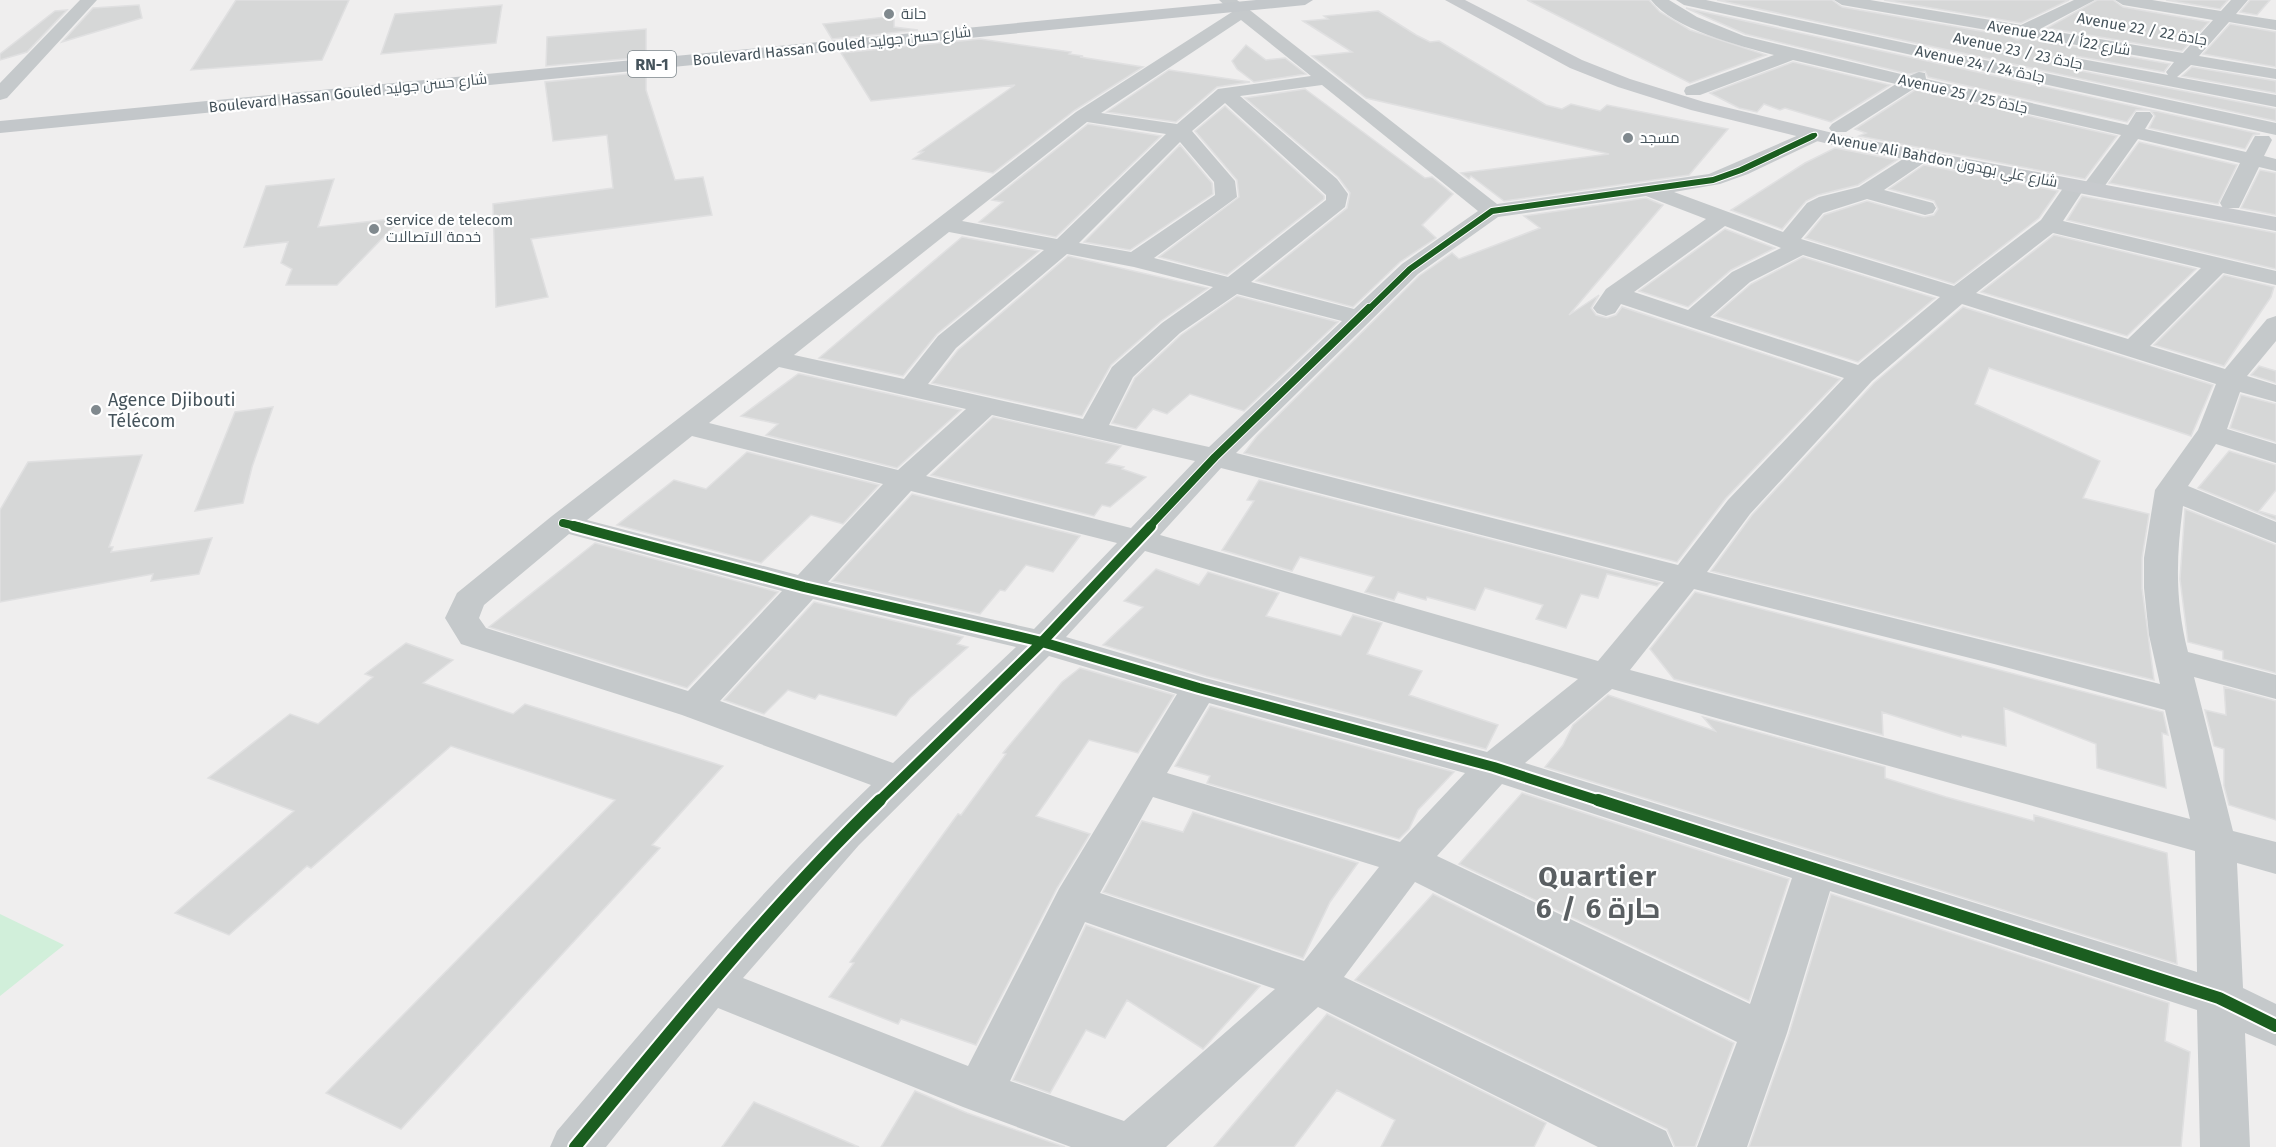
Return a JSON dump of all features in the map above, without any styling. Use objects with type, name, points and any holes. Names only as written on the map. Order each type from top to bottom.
[{"type":"main road","name":"Boulevard Hassan Gouled شارع حسن جوليد","points":[[0,115],[1198,0]]},
{"type":"main road","name":"Boulevard Hassan Gouled شارع حسن جوليد","points":[[0,127],[1305,0]]},
{"type":"main road","name":"Avenue Ali Bahdon شارع علي بهدون","points":[[1453,0],[1576,64],[1624,83],[1698,106],[2276,224]]},
{"type":"main road","name":"Avenue Ali Bahdon شارع علي بهدون","points":[[1482,0],[1615,63],[1693,91],[1921,156],[2088,184],[2276,211]]},
{"type":"street","points":[[0,94],[89,0]]},
{"type":"street","name":"Avenue 25 / جادة 25","points":[[1659,0],[1682,17],[1714,33],[1791,54],[2276,165]]},
{"type":"street","name":"Avenue 24 / جادة 24","points":[[1684,0],[2150,102],[2273,125]]},
{"type":"street","points":[[1759,0],[1812,10]]},
{"type":"street","points":[[1693,91],[1876,22],[1909,21],[1944,0]]},
{"type":"street","points":[[575,1147],[710,985],[845,834],[1042,642],[1215,457],[1410,269],[1492,211],[1713,180],[1827,131],[1907,81],[2059,15],[2087,0]]},
{"type":"street","points":[[2122,0],[2276,25]]},
{"type":"street","points":[[710,985],[980,1092],[1132,1147],[1313,983],[1408,860],[1494,767],[1606,675],[1687,576],[1739,507],[1862,375],[1958,295],[2049,225],[2133,133],[2165,81],[2187,60],[2240,0]]},
{"type":"street","points":[[898,780],[695,706],[473,636],[466,628],[462,618],[470,600],[563,523],[1083,117],[1234,6],[1492,211]]},
{"type":"street","points":[[1838,7],[1876,22]]},
{"type":"street","name":"Avenue 22A / شارع 22أ","points":[[1838,7],[1909,21],[2023,31],[2276,74]]},
{"type":"street","name":"Avenue 22 / جادة 22","points":[[2027,9],[2082,18]]},
{"type":"street","name":"Avenue 22 / جادة 22","points":[[2182,36],[2225,42]]},
{"type":"street","name":"Avenue 23 / جادة 23","points":[[2055,58],[2276,101]]},
{"type":"street","points":[[912,387],[947,342],[1062,247],[1181,130],[1225,93],[1325,79]]},
{"type":"street","points":[[1090,431],[1122,373],[1171,328],[1233,285],[1337,202],[1337,194],[1225,93]]},
{"type":"street","points":[[1083,117],[1181,130],[1224,181],[1226,197],[1135,260]]},
{"type":"street","points":[[2231,203],[2252,159],[2273,125]]},
{"type":"street","points":[[1692,319],[1741,277],[1795,244],[1815,208],[1827,202],[1867,192],[1921,156]]},
{"type":"street","points":[[1648,190],[1720,219],[1795,244],[2276,394]]},
{"type":"street","points":[[1867,192],[1925,208]]},
{"type":"street","points":[[1720,219],[1610,303],[1692,319],[1862,375]]},
{"type":"street","points":[[946,225],[1135,260],[1361,318]]},
{"type":"street","points":[[2049,225],[2276,279]]},
{"type":"street","points":[[2134,348],[2217,265]]},
{"type":"street","points":[[2225,1147],[2215,841],[2166,635],[2160,558],[2170,490],[2202,442],[2211,433],[2231,379],[2272,337]]},
{"type":"street","points":[[773,358],[912,387],[985,407],[1215,457],[1513,535],[1687,576],[2181,702]]},
{"type":"street","points":[[695,706],[904,480],[985,407]]},
{"type":"street","points":[[688,426],[1138,539],[1606,675],[2276,858]]},
{"type":"street","points":[[2211,433],[2276,454]]},
{"type":"street","points":[[2170,490],[2276,533]]},
{"type":"street","points":[[563,523],[717,561],[804,587],[1042,642],[1199,688],[1494,767],[2219,998],[2276,1026]]},
{"type":"street","points":[[2172,660],[2276,687]]},
{"type":"street","points":[[980,1092],[1074,901],[1199,688]]},
{"type":"street","points":[[1143,780],[1408,860],[1764,1033]]},
{"type":"street","points":[[1722,1147],[1764,1033],[1816,869]]},
{"type":"street","points":[[1074,901],[1313,983],[1648,1147]]},
{"type":"green space","points":[[0,914],[64,945],[0,996]]},
{"type":"building","points":[[236,0],[349,0],[322,60],[191,70]]},
{"type":"building","points":[[1527,0],[1649,0],[1660,12],[1690,30],[1766,55],[1690,83]]},
{"type":"building","points":[[1717,0],[1832,0],[1842,7],[2009,36],[2017,40],[2025,38],[2170,64],[2164,72],[2076,56],[2065,62],[2076,70],[2276,109],[2276,121]]},
{"type":"building","points":[[1884,0],[2069,0],[2021,23]]},
{"type":"building","points":[[2097,0],[2113,0],[2123,7],[2209,22],[2182,51],[2047,28]]},
{"type":"building","points":[[2166,0],[2228,0],[2220,9]]},
{"type":"building","points":[[2250,0],[2270,0],[2257,15],[2240,12]]},
{"type":"building","points":[[139,5],[142,18],[62,42],[93,8]]},
{"type":"building","points":[[502,5],[496,43],[381,54],[395,14]]},
{"type":"building","points":[[1686,8],[2260,134],[2253,135],[2245,149],[2149,128],[2155,116],[2150,110],[2136,110],[2127,122],[1928,77],[1925,71],[1909,74],[1745,34]]},
{"type":"building","points":[[67,10],[27,52],[0,60],[0,54],[55,11]]},
{"type":"building","points":[[1378,11],[1430,42],[1439,41],[1546,105],[1562,109],[1571,104],[1600,111],[1607,105],[1728,129],[1689,175],[1504,201],[1471,176],[1469,179],[1461,173],[1609,154],[1366,98],[1312,56],[1352,52],[1303,21],[1328,19],[1324,16]]},
{"type":"building","points":[[894,16],[894,27],[918,30],[832,39],[823,24]]},
{"type":"building","points":[[2230,24],[2276,32],[2276,67],[2203,54]]},
{"type":"building","points":[[646,29],[646,57],[546,66],[547,37]]},
{"type":"building","points":[[980,39],[1071,52],[1069,54],[1083,56],[1080,57],[1143,67],[1075,110],[993,173],[913,159],[923,152],[919,152],[1015,85],[871,101],[841,53]]},
{"type":"building","points":[[1246,45],[1266,60],[1285,58],[1306,74],[1254,82],[1237,69],[1232,61]]},
{"type":"building","points":[[1793,62],[1890,85],[1831,122],[1764,104],[1757,112],[1739,108],[1710,93]]},
{"type":"building","points":[[2192,67],[2276,81],[2276,93],[2182,76]]},
{"type":"building","points":[[1169,70],[1250,82],[1217,87],[1176,122],[1107,112]]},
{"type":"building","points":[[646,72],[646,90],[675,180],[703,177],[712,215],[531,239],[548,297],[496,307],[493,204],[613,188],[607,135],[553,141],[545,82]]},
{"type":"building","points":[[1305,89],[1425,178],[1432,177],[1453,194],[1422,225],[1436,238],[1400,262],[1353,307],[1256,281],[1347,208],[1350,193],[1338,177],[1245,98]]},
{"type":"building","points":[[1915,90],[2117,136],[2085,179],[1859,136],[1866,133],[1855,129]]},
{"type":"building","points":[[1225,106],[1324,196],[1324,199],[1227,275],[1159,257],[1239,197],[1237,180],[1195,131]]},
{"type":"building","points":[[1088,124],[1161,136],[1056,237],[979,222],[1003,202],[992,200]]},
{"type":"building","points":[[2139,142],[2237,165],[2218,204],[2109,183]]},
{"type":"building","points":[[1180,145],[1212,183],[1213,194],[1130,250],[1084,242]]},
{"type":"building","points":[[1835,148],[1897,160],[1858,185],[1818,195],[1806,201],[1782,229],[1731,210],[1805,163]]},
{"type":"building","points":[[1924,165],[2058,191],[2039,218],[1954,284],[1805,238],[1824,215],[1867,201],[1924,217],[1934,215],[1938,209],[1934,201],[1889,189]]},
{"type":"building","points":[[2260,170],[2276,173],[2276,215],[2241,208]]},
{"type":"building","points":[[334,179],[318,227],[402,218],[337,285],[286,285],[292,269],[281,263],[288,242],[244,247],[266,186]]},
{"type":"building","points":[[2082,196],[2276,233],[2276,269],[2067,220]]},
{"type":"building","points":[[1646,198],[1663,205],[1569,315],[1599,295],[1591,308],[1596,315],[1607,318],[1616,315],[1622,307],[1840,379],[1726,498],[1677,562],[1244,453],[1257,436],[1419,276],[1452,253],[1459,259],[1540,228],[1524,216]]},
{"type":"building","points":[[1725,229],[1775,248],[1731,270],[1688,307],[1639,291]]},
{"type":"building","points":[[2054,235],[2196,269],[2127,336],[1981,292]]},
{"type":"building","points":[[962,237],[1039,251],[937,334],[903,376],[819,358]]},
{"type":"building","points":[[1068,256],[1208,288],[1161,321],[1111,365],[1082,416],[932,383],[958,350]]},
{"type":"building","points":[[1803,257],[1935,298],[1858,362],[1714,316],[1751,284]]},
{"type":"building","points":[[2224,275],[2274,287],[2271,297],[2224,366],[2154,345]]},
{"type":"building","points":[[1237,296],[1338,322],[1244,411],[1190,394],[1167,414],[1153,409],[1136,429],[1112,423],[1135,378],[1181,335]]},
{"type":"building","points":[[1963,307],[2213,385],[2191,436],[1989,368],[1975,404],[2100,461],[2083,498],[2149,514],[2142,558],[2142,588],[2154,680],[1711,571],[1752,515],[1874,383]]},
{"type":"building","points":[[2259,366],[2276,371],[2276,383],[2251,375]]},
{"type":"building","points":[[798,374],[961,410],[897,468],[766,435],[778,424],[741,416]]},
{"type":"building","points":[[2241,395],[2276,404],[2276,442],[2230,428]]},
{"type":"building","points":[[273,407],[252,467],[243,503],[195,511],[235,412]]},
{"type":"building","points":[[993,417],[1121,446],[1106,463],[1124,467],[1122,469],[1146,477],[1110,507],[1102,505],[1094,516],[931,475]]},
{"type":"building","points":[[2229,451],[2276,465],[2276,490],[2259,511],[2276,516],[2276,520],[2198,488]]},
{"type":"building","points":[[747,452],[879,485],[843,524],[811,515],[761,563],[617,525],[674,480],[706,489]]},
{"type":"building","points":[[142,455],[109,547],[113,547],[111,552],[212,538],[199,574],[151,581],[153,574],[0,602],[0,510],[28,462]]},
{"type":"building","points":[[1259,480],[1660,583],[1657,586],[1607,574],[1598,598],[1581,594],[1566,628],[1536,619],[1543,605],[1485,588],[1475,610],[1398,592],[1394,600],[1365,592],[1374,577],[1300,557],[1292,571],[1222,550],[1254,501],[1247,500]]},
{"type":"building","points":[[912,494],[1080,536],[1053,572],[1026,565],[1005,591],[1000,590],[980,614],[832,581]]},
{"type":"building","points":[[2185,509],[2276,545],[2276,673],[2223,659],[2223,651],[2188,642],[2180,579]]},
{"type":"building","points":[[595,543],[778,592],[687,688],[489,627]]},
{"type":"building","points":[[1156,569],[1199,585],[1208,572],[1279,593],[1266,616],[1341,636],[1353,615],[1382,623],[1367,654],[1422,671],[1409,695],[1498,725],[1486,749],[1206,676],[1103,645],[1143,607],[1124,601]]},
{"type":"building","points":[[1695,592],[2163,712],[2168,735],[2162,733],[2166,788],[2097,768],[2096,744],[2004,708],[2006,746],[1962,735],[1961,737],[1882,712],[1883,735],[1674,679],[1650,649]]},
{"type":"building","points":[[814,602],[963,637],[957,644],[968,647],[910,698],[896,716],[819,694],[815,699],[788,690],[764,714],[724,700]]},
{"type":"building","points":[[406,643],[453,660],[423,683],[513,714],[525,704],[723,766],[652,845],[660,848],[401,1129],[326,1093],[615,800],[451,746],[311,868],[307,866],[229,935],[175,913],[294,811],[208,778],[290,714],[318,724],[373,677],[365,674]]},
{"type":"building","points":[[1080,668],[1174,695],[1138,753],[1089,740],[1036,816],[1090,834],[1057,888],[976,1045],[901,1019],[898,1024],[829,997],[854,963],[850,962],[958,814],[961,815],[1006,754],[1003,753],[1062,682]]},
{"type":"building","points":[[2224,687],[2276,701],[2276,820],[2229,805],[2224,786],[2224,749],[2214,746],[2205,710],[2226,715]]},
{"type":"building","points":[[1608,695],[1715,731],[1703,717],[1885,767],[1885,778],[1946,797],[2034,821],[2034,815],[2167,853],[2177,964],[1545,767],[1563,745],[1573,725]]},
{"type":"building","points":[[1210,706],[1454,772],[1418,810],[1409,829],[1399,839],[1207,783],[1210,776],[1175,766]]},
{"type":"building","points":[[1522,793],[1789,879],[1749,1001],[1459,864]]},
{"type":"building","points":[[1193,812],[1358,863],[1330,902],[1303,958],[1103,892],[1142,821],[1183,832]]},
{"type":"building","points":[[1433,894],[1734,1043],[1695,1147],[1675,1147],[1667,1129],[1355,980]]},
{"type":"building","points":[[1831,894],[2169,1003],[2165,1041],[2190,1052],[2181,1147],[1749,1147],[1789,1034]]},
{"type":"building","points":[[1086,925],[1260,986],[1203,1049],[1127,1000],[1105,1038],[1086,1030],[1050,1093],[1013,1080]]},
{"type":"building","points":[[1327,1014],[1546,1123],[1534,1147],[1381,1147],[1395,1120],[1337,1090],[1294,1147],[1214,1147]]},
{"type":"building","points":[[915,1091],[967,1113],[1065,1147],[881,1147]]},
{"type":"building","points":[[754,1102],[859,1147],[722,1147]]},
{"type":"cycle path","points":[[575,1147],[710,985],[845,834],[1042,642],[1215,457],[1410,269],[1492,211],[1713,180],[1741,170],[1815,135]]},
{"type":"cycle path","points":[[563,523],[717,562],[804,587],[1042,642],[1199,688],[1494,767],[2219,998],[2276,1026]]},
{"type":"place","name":"حانة","points":[[889,14]]},
{"type":"place","name":"مسجد","points":[[1628,138]]},
{"type":"place","name":"service de telecom خدمة الاتصالات","points":[[374,229]]},
{"type":"place","name":"Agence Djibouti Télécom","points":[[96,410]]},
{"type":"district","name":"Quartier 6 / حارة 6","points":[[1598,892]]}]
